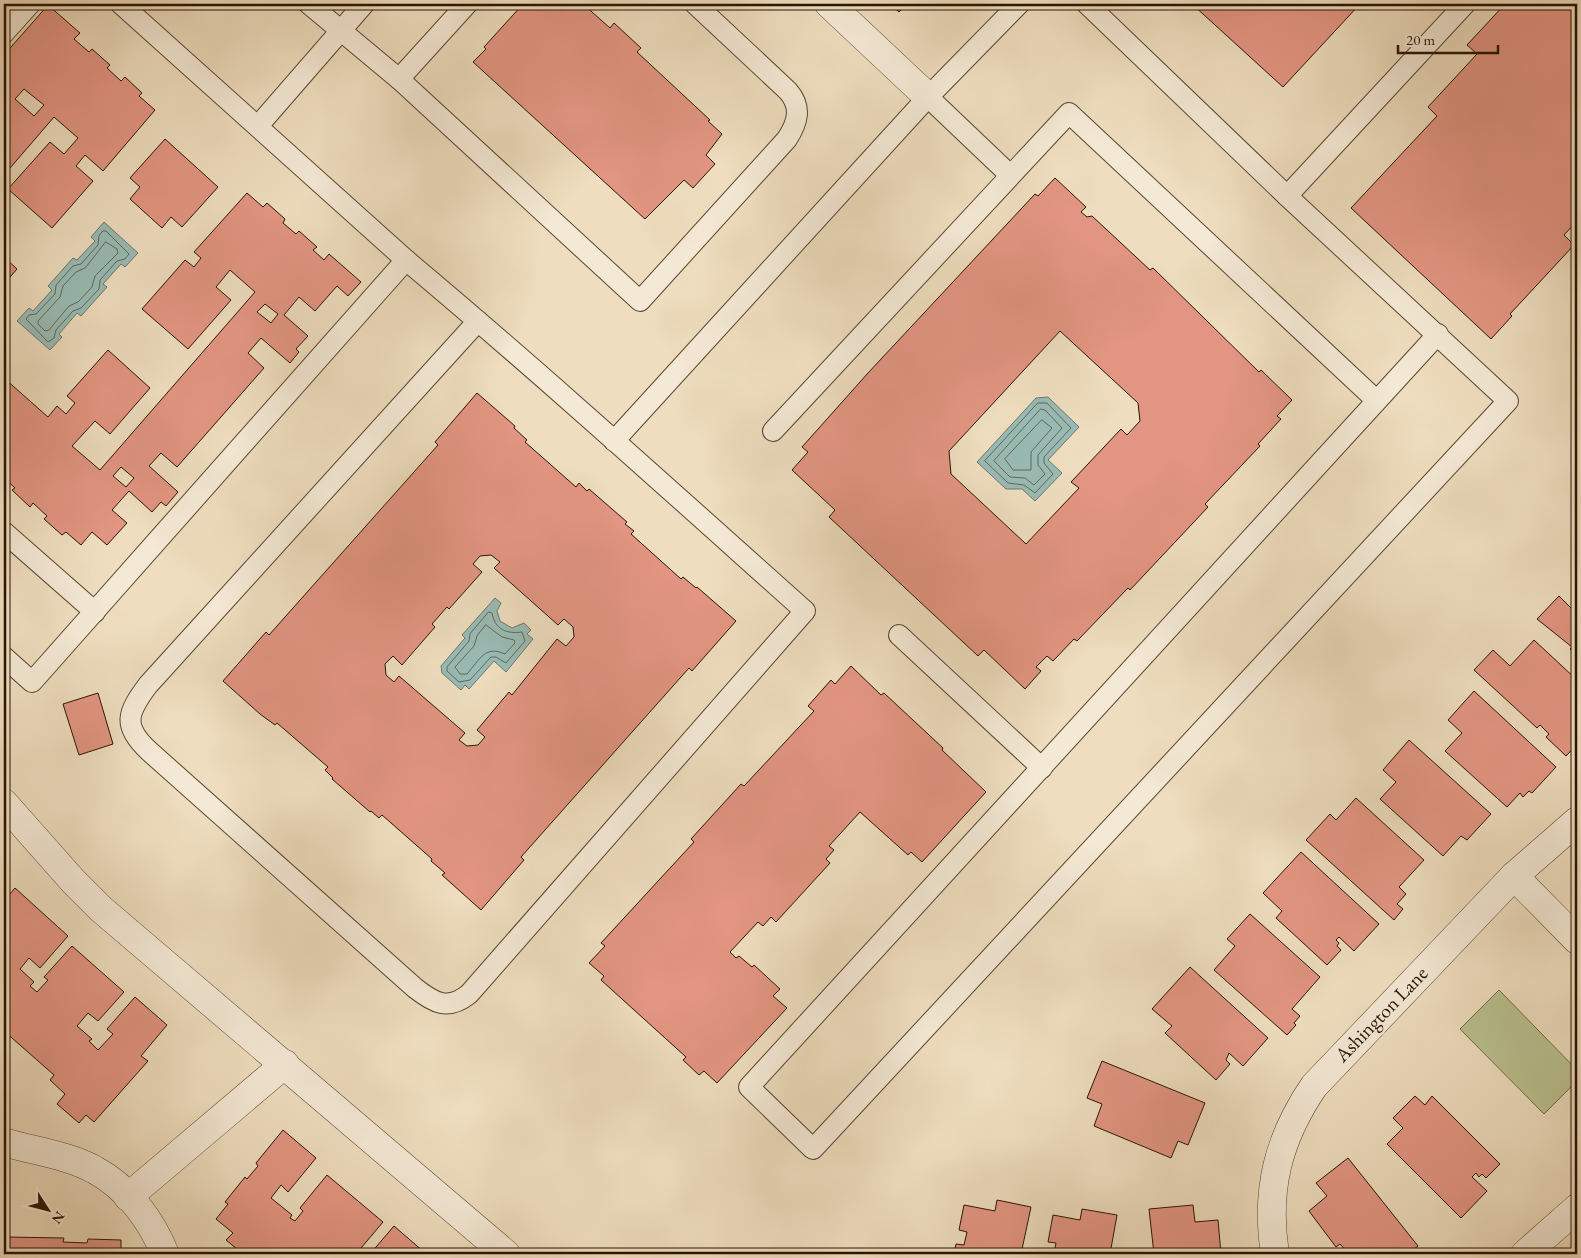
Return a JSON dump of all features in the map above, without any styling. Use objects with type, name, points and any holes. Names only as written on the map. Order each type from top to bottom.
[{"type":"street","points":[[830,4],[928,97]]},
{"type":"street","points":[[4,803],[73,881],[102,909],[506,1254]]},
{"type":"street","name":"Ashington Lane","points":[[1275,1254],[1272,1204],[1275,1172],[1281,1147],[1301,1104],[1332,1065],[1514,876],[1577,821]]},
{"type":"street","points":[[1514,876],[1577,940]]},
{"type":"street","points":[[128,1197],[285,1064]]},
{"type":"street","points":[[4,1142],[85,1165],[109,1179],[128,1197],[151,1226],[165,1254]]},
{"type":"street","points":[[1525,1254],[1577,1208]]},
{"type":"lane","points":[[4,33],[30,4]]},
{"type":"lane","points":[[121,4],[406,260],[478,321],[805,611],[469,994],[453,1004],[440,1005],[415,988],[149,751],[132,733],[130,722],[131,711],[148,685],[478,321]]},
{"type":"lane","points":[[309,4],[339,31],[399,79],[640,301],[787,139],[797,119],[798,108],[795,98],[695,4]]},
{"type":"lane","points":[[258,126],[364,4]]},
{"type":"lane","points":[[399,79],[467,4]]},
{"type":"lane","points":[[614,441],[928,97],[1019,4]]},
{"type":"lane","points":[[1087,4],[1287,196],[1438,334],[1508,401],[813,1149],[748,1087],[1438,334]]},
{"type":"lane","points":[[1287,196],[1465,4]]},
{"type":"lane","points":[[928,97],[1010,175]]},
{"type":"lane","points":[[773,431],[1069,112],[1376,400]]},
{"type":"lane","points":[[4,657],[32,682],[406,260]]},
{"type":"lane","points":[[4,532],[94,612]]},
{"type":"lane","points":[[899,635],[1042,768]]},
{"type":"green space","points":[[1499,990],[1577,1070],[1577,1081],[1544,1114],[1460,1029]]},
{"type":"water","points":[[104,222],[138,253],[125,267],[121,264],[103,284],[107,287],[81,316],[77,313],[59,334],[62,337],[50,350],[17,321],[29,308],[33,311],[52,290],[48,286],[73,258],[77,260],[95,241],[91,237]]},
{"type":"water","points":[[1048,397],[1079,427],[1048,460],[1062,473],[1035,501],[1022,489],[1006,489],[977,462],[1036,398]]},
{"type":"water","points":[[495,598],[501,603],[497,611],[500,621],[512,628],[524,623],[531,630],[527,634],[533,639],[506,672],[494,661],[469,689],[465,685],[461,690],[442,673],[441,666],[465,638],[462,635]]},
{"type":"building","points":[[523,4],[583,4],[610,28],[614,23],[641,48],[637,52],[710,120],[708,121],[722,134],[706,155],[715,164],[693,188],[684,180],[645,219],[473,62]]},
{"type":"building","points":[[890,4],[907,4],[899,12]]},
{"type":"building","points":[[1192,4],[1360,4],[1283,87]]},
{"type":"building","points":[[1505,4],[1516,4],[1520,7],[1523,4],[1577,4],[1577,221],[1564,235],[1574,245],[1510,314],[1512,316],[1491,339],[1351,208],[1437,116],[1428,107],[1477,54],[1467,45]]},
{"type":"building","points":[[48,5],[80,33],[74,39],[89,52],[92,49],[110,65],[107,68],[121,81],[125,77],[142,93],[139,96],[155,110],[103,171],[85,155],[76,166],[93,181],[52,228],[8,189],[50,142],[64,154],[78,138],[54,117],[4,175],[4,55]],"holes":[[[24,89],[44,105],[34,116],[15,99]]]},
{"type":"building","points":[[165,139],[218,187],[182,227],[171,217],[162,228],[130,199],[140,187],[130,178]]},
{"type":"building","points":[[1055,178],[1086,207],[1081,212],[1087,217],[1092,216],[1150,270],[1153,268],[1259,372],[1261,370],[1292,400],[1277,416],[1281,419],[1258,444],[1260,446],[1205,504],[1208,507],[1130,590],[1128,588],[1077,641],[1074,639],[1053,661],[1047,656],[1036,667],[1041,671],[1025,689],[984,650],[978,656],[829,517],[835,510],[792,470],[808,452],[802,447],[868,373],[1035,194],[1038,196]],"holes":[[[1060,331],[1138,403],[1140,421],[1127,435],[1121,429],[1071,482],[1079,488],[1026,544],[951,474],[949,451]]]},
{"type":"building","points":[[247,193],[263,207],[267,203],[285,219],[283,223],[296,234],[299,231],[317,247],[313,250],[324,260],[329,254],[361,282],[348,296],[337,286],[315,311],[299,297],[284,315],[308,336],[296,349],[299,352],[290,363],[261,338],[248,353],[264,368],[177,467],[161,453],[149,466],[178,492],[166,506],[161,502],[152,512],[129,491],[112,510],[127,523],[107,545],[92,532],[81,545],[66,532],[62,535],[44,519],[47,516],[33,503],[30,507],[12,490],[15,488],[4,478],[4,469],[7,465],[4,462],[4,378],[48,417],[57,406],[66,414],[75,403],[67,396],[108,350],[150,388],[110,434],[95,421],[72,446],[100,470],[255,292],[230,270],[216,287],[231,300],[188,349],[142,309],[185,260],[194,267],[201,258],[194,252]],"holes":[[[265,304],[278,314],[271,323],[257,312]],[[121,467],[134,478],[126,487],[113,476]]]},
{"type":"building","points":[[4,257],[17,269],[4,284]]},
{"type":"building","points":[[477,393],[515,426],[514,428],[527,440],[525,442],[576,487],[579,483],[587,491],[589,489],[627,522],[625,524],[634,531],[631,534],[681,579],[683,577],[697,587],[736,621],[692,671],[689,668],[521,857],[524,860],[481,910],[442,875],[445,873],[431,861],[432,859],[382,815],[379,818],[370,812],[332,779],[325,770],[328,767],[277,723],[275,725],[260,714],[223,681],[266,632],[269,635],[438,445],[435,442]],"holes":[[[491,555],[500,562],[494,568],[558,625],[564,619],[573,627],[574,637],[566,646],[557,639],[512,695],[509,692],[477,730],[485,737],[478,745],[467,746],[459,740],[465,733],[399,676],[394,682],[386,675],[385,664],[393,656],[402,665],[435,627],[432,624],[447,607],[449,609],[482,572],[473,564],[480,556]]]},
{"type":"building","points":[[1559,596],[1572,609],[1577,602],[1577,656],[1570,649],[1572,647],[1537,619]]},
{"type":"building","points":[[1534,640],[1577,680],[1577,744],[1566,756],[1546,737],[1549,734],[1540,725],[1537,728],[1474,670],[1493,650],[1510,666]]},
{"type":"building","points":[[851,666],[881,695],[884,693],[943,748],[942,750],[986,792],[922,862],[911,852],[908,855],[860,812],[829,846],[834,850],[826,859],[830,863],[776,922],[771,917],[763,926],[758,922],[730,952],[736,958],[739,956],[752,967],[754,965],[780,989],[773,996],[787,1008],[717,1083],[704,1071],[699,1075],[683,1060],[686,1057],[601,980],[604,976],[589,963],[605,946],[601,943],[694,842],[691,839],[741,784],[744,786],[814,711],[808,706],[831,680],[835,684]]},
{"type":"building","points":[[1474,691],[1556,767],[1532,793],[1529,791],[1523,797],[1520,793],[1507,807],[1445,751],[1462,733],[1448,720]]},
{"type":"building","points":[[98,693],[113,744],[79,755],[63,704]]},
{"type":"building","points":[[1409,740],[1491,814],[1467,840],[1461,836],[1443,856],[1380,799],[1396,782],[1383,770]]},
{"type":"building","points":[[1356,798],[1424,860],[1399,887],[1406,894],[1397,904],[1403,909],[1394,920],[1306,840],[1330,814],[1336,820]]},
{"type":"building","points":[[1301,852],[1379,924],[1354,951],[1339,937],[1336,940],[1339,943],[1337,946],[1341,950],[1327,965],[1276,918],[1282,911],[1263,893]]},
{"type":"building","points":[[15,888],[68,936],[40,968],[29,958],[20,969],[34,982],[30,986],[37,992],[48,980],[44,977],[72,946],[124,992],[98,1021],[88,1013],[77,1026],[92,1039],[89,1041],[98,1050],[113,1034],[107,1029],[135,997],[167,1025],[141,1056],[148,1061],[94,1122],[86,1115],[79,1123],[57,1104],[65,1094],[50,1080],[54,1075],[4,1031],[4,901]]},
{"type":"building","points":[[1250,914],[1320,977],[1292,1009],[1300,1016],[1294,1023],[1296,1025],[1287,1035],[1214,970],[1235,946],[1227,939]]},
{"type":"building","points":[[1190,967],[1268,1038],[1243,1066],[1229,1053],[1226,1060],[1230,1064],[1216,1080],[1165,1033],[1172,1026],[1152,1009]]},
{"type":"building","points":[[1102,1061],[1205,1103],[1188,1145],[1178,1141],[1171,1158],[1094,1126],[1102,1104],[1087,1098]]},
{"type":"building","points":[[1415,1096],[1425,1105],[1432,1096],[1500,1164],[1486,1178],[1482,1174],[1479,1177],[1476,1173],[1472,1177],[1487,1191],[1461,1218],[1387,1144],[1403,1128],[1393,1118]]},
{"type":"building","points":[[283,1130],[316,1158],[288,1192],[281,1185],[271,1198],[292,1215],[290,1218],[295,1221],[303,1211],[300,1208],[327,1175],[383,1222],[356,1254],[352,1252],[350,1254],[243,1254],[226,1240],[233,1233],[216,1219],[228,1204],[225,1202],[245,1177],[247,1179],[258,1166],[256,1163]]},
{"type":"building","points":[[1348,1158],[1418,1246],[1408,1254],[1349,1254],[1340,1244],[1336,1247],[1309,1211],[1327,1196],[1316,1183]]},
{"type":"building","points":[[997,1200],[1031,1207],[1021,1254],[954,1254],[956,1244],[964,1245],[967,1232],[959,1230],[964,1205],[995,1211]]},
{"type":"building","points":[[1193,1205],[1195,1222],[1218,1220],[1221,1254],[1154,1254],[1149,1209]]},
{"type":"building","points":[[1082,1209],[1117,1215],[1110,1254],[1054,1254],[1056,1243],[1048,1242],[1053,1215],[1080,1220]]},
{"type":"building","points":[[394,1226],[424,1252],[422,1254],[370,1254]]},
{"type":"building","points":[[6,1237],[64,1238],[63,1242],[87,1243],[88,1239],[121,1240],[121,1254],[5,1254]]}]
